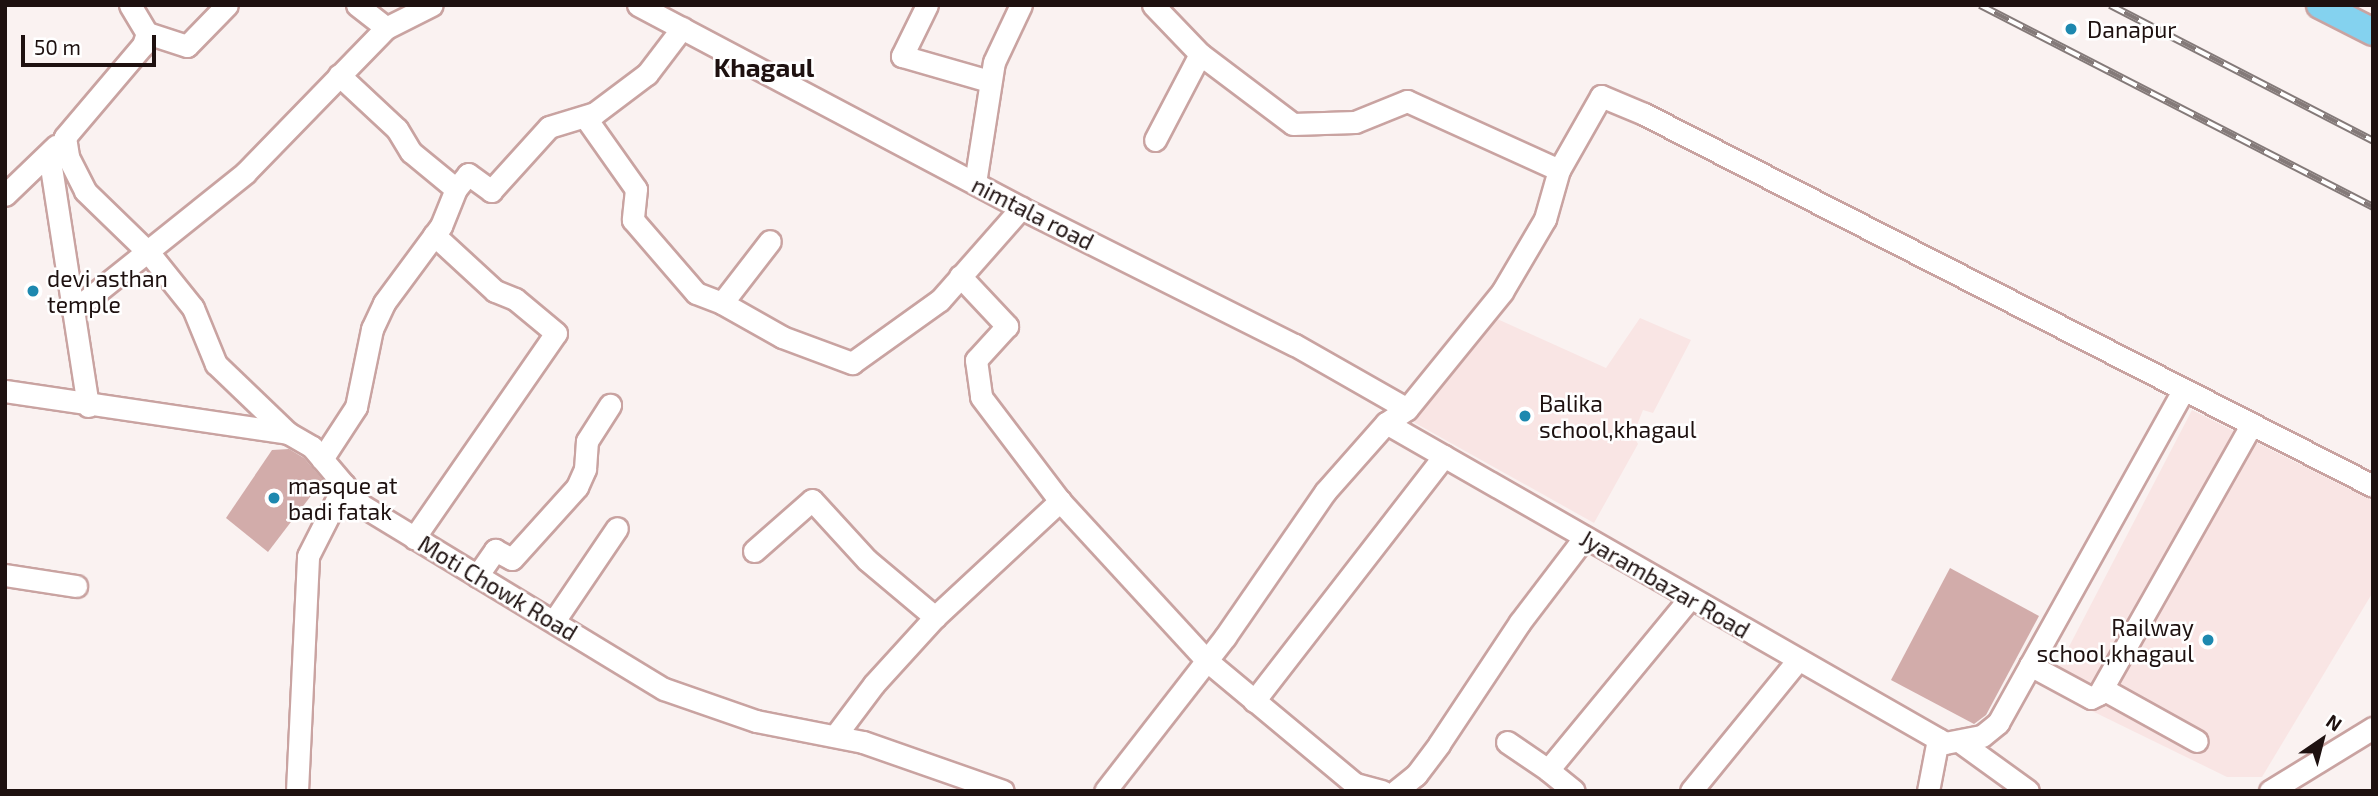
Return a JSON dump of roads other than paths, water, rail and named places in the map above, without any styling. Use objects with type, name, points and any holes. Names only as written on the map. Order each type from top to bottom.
[{"type":"main road","points":[[2320,5],[2373,32]]},
{"type":"street","points":[[130,5],[147,33],[187,46],[227,5]]},
{"type":"street","points":[[357,5],[386,28]]},
{"type":"street","points":[[73,311],[149,253],[245,173],[386,28],[432,5]]},
{"type":"street","name":"nimtala road","points":[[638,5],[1021,208],[1295,345],[1407,409]]},
{"type":"street","points":[[928,5],[902,56],[989,81]]},
{"type":"street","points":[[975,183],[990,105],[989,81],[993,62],[1021,5]]},
{"type":"street","points":[[1153,5],[1199,54],[1293,124],[1355,122],[1407,101],[1559,170]]},
{"type":"street","points":[[322,459],[356,407],[372,329],[384,303],[434,235],[456,189],[468,174],[491,191],[549,127],[585,117],[647,74],[682,28]]},
{"type":"street","points":[[5,195],[65,137],[143,45],[147,33]]},
{"type":"street","points":[[1155,140],[1199,54]]},
{"type":"street","points":[[339,75],[397,129],[411,152],[456,189]]},
{"type":"street","points":[[1105,791],[1206,660],[1325,492],[1386,422],[1407,409],[1502,292],[1545,219],[1559,170],[1601,96],[1668,126],[2373,486]]},
{"type":"street","points":[[585,117],[636,188],[633,220],[696,293],[722,303],[782,337],[852,363],[940,300],[1021,208]]},
{"type":"street","points":[[65,137],[68,157],[86,191],[149,253],[193,308],[216,364],[288,433]]},
{"type":"street","points":[[49,154],[88,405]]},
{"type":"street","points":[[414,538],[556,333],[515,299],[495,291],[434,235]]},
{"type":"street","points":[[722,303],[770,241]]},
{"type":"street","points":[[960,276],[1007,326],[976,360],[981,397],[1060,501],[1206,660],[1355,784],[1382,791]]},
{"type":"street","points":[[1928,791],[1947,741],[1982,736],[1998,723],[2183,390]]},
{"type":"street","name":"Moti Chowk Road","points":[[5,391],[288,433],[322,459],[361,505],[664,689],[756,720],[835,736],[1003,791]]},
{"type":"street","points":[[477,576],[495,550],[512,559],[577,487],[585,469],[587,440],[610,405]]},
{"type":"street","name":"Jyarambazar Road","points":[[1386,422],[1689,599],[1947,741],[2028,791]]},
{"type":"street","points":[[2030,665],[2091,698],[2103,689],[2252,424]]},
{"type":"street","points":[[1254,701],[1444,456]]},
{"type":"street","points":[[297,791],[308,556],[344,485]]},
{"type":"street","points":[[754,551],[806,500],[812,500],[867,560],[935,617]]},
{"type":"street","points":[[835,736],[874,684],[935,617],[1060,501]]},
{"type":"street","points":[[554,621],[617,528]]},
{"type":"street","points":[[1396,791],[1416,775],[1520,622],[1584,538]]},
{"type":"street","points":[[5,575],[76,586]]},
{"type":"street","points":[[1548,770],[1689,599]]},
{"type":"street","points":[[1691,791],[1798,660]]},
{"type":"street","points":[[2103,689],[2197,740]]},
{"type":"street","points":[[2270,791],[2373,728]]},
{"type":"street","points":[[1507,742],[1574,791]]},
{"type":"railway","points":[[1980,5],[2373,207]]},
{"type":"railway","points":[[2110,5],[2373,141]]},
{"type":"place","name":"Danapur","points":[[2071,29]]},
{"type":"place","name":"devi asthan temple","points":[[33,291]]},
{"type":"place","name":"Balika school,khagaul","points":[[1525,416]]},
{"type":"place","name":"masque at badi fatak","points":[[274,498]]},
{"type":"place","name":"Railway school,khagaul","points":[[2208,640]]},
{"type":"district","name":"Khagaul","points":[[764,67]]}]
